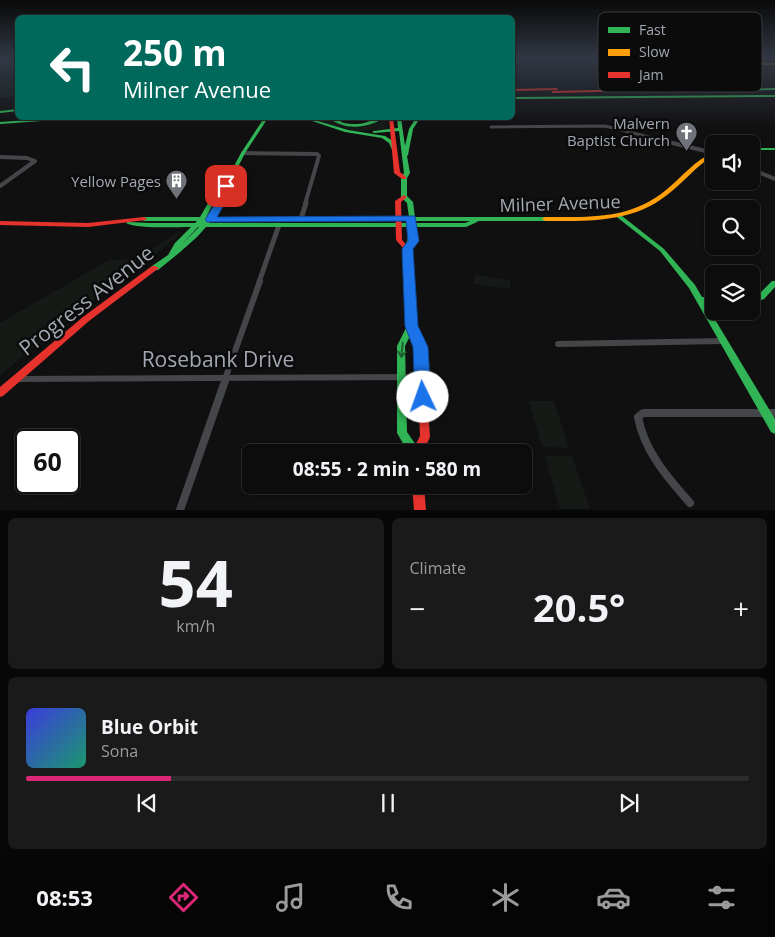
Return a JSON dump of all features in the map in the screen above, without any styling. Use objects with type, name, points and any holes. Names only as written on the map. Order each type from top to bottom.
[{"type":"main road","points":[[515,94],[598,88]]},
{"type":"main road","points":[[762,92],[775,92]]},
{"type":"main road","points":[[515,94],[775,92]]},
{"type":"main road","points":[[515,94],[564,98],[775,92]]},
{"type":"main road","points":[[0,112],[15,111]]},
{"type":"main road","points":[[0,120],[15,116]]},
{"type":"main road","points":[[0,120],[15,119]]},
{"type":"main road","points":[[0,120],[15,120]]},
{"type":"main road","name":"Progress Avenue","points":[[0,393],[86,319],[171,255],[175,246],[203,222],[216,194],[223,191],[243,153],[265,120]]},
{"type":"main road","points":[[312,120],[383,137],[391,142],[395,151]]},
{"type":"main road","points":[[335,120],[340,123],[354,125],[378,120]]},
{"type":"main road","points":[[392,120],[406,155]]},
{"type":"main road","points":[[399,120],[395,151],[397,173],[404,178]]},
{"type":"main road","points":[[407,249],[413,241],[410,202],[404,196],[404,178],[407,173],[406,155],[411,129],[417,120]]},
{"type":"main road","points":[[339,128],[365,132],[397,130]]},
{"type":"main road","points":[[760,149],[775,149]]},
{"type":"main road","name":"Milner Avenue","points":[[203,222],[279,225],[412,221],[466,225],[475,221],[620,217],[649,207],[705,158]]},
{"type":"main road","points":[[404,196],[398,201],[400,240],[407,249],[412,326],[420,347],[425,436],[420,444]]},
{"type":"main road","points":[[620,217],[662,250],[700,300],[775,429]]},
{"type":"main road","name":"Milner Avenue","points":[[0,223],[126,222],[150,225],[301,219],[399,222]]},
{"type":"main road","points":[[760,297],[775,284]]},
{"type":"main road","points":[[700,300],[705,300]]},
{"type":"main road","points":[[410,444],[402,433],[401,346],[412,326]]},
{"type":"main road","points":[[419,494],[420,510]]},
{"type":"street","points":[[491,128],[606,126],[705,151]]},
{"type":"street","points":[[243,153],[317,154],[319,156],[301,219]]},
{"type":"street","points":[[0,158],[27,158],[35,161],[0,186]]},
{"type":"street","points":[[760,173],[775,179]]},
{"type":"street","points":[[180,510],[279,225]]},
{"type":"street","points":[[558,344],[723,341]]},
{"type":"street","name":"Rosebank Drive","points":[[14,379],[227,376],[422,377]]},
{"type":"street","points":[[690,503],[664,476],[638,427],[638,417],[643,413],[775,413]]},
{"type":"shaded area","points":[[0,82],[15,82],[13,84],[15,84],[15,97],[0,98],[0,94],[4,90],[0,92]]},
{"type":"shaded area","points":[[316,120],[334,120],[349,125],[364,125],[386,120],[389,130],[354,131]]},
{"type":"shaded area","points":[[179,232],[181,233],[159,252],[44,338],[0,376],[0,323],[109,260],[136,259]]},
{"type":"shaded area","points":[[475,275],[510,280],[510,289],[474,284]]},
{"type":"shaded area","points":[[529,401],[554,401],[569,448],[542,447]]},
{"type":"shaded area","points":[[545,456],[572,456],[590,509],[560,509]]},
{"type":"traffic: fast","points":[[762,89],[775,89]]},
{"type":"traffic: fast","points":[[515,98],[775,96]]},
{"type":"traffic: fast","points":[[0,112],[15,110]]},
{"type":"traffic: fast","points":[[0,123],[43,120]]},
{"type":"traffic: fast","points":[[155,268],[186,244],[210,217],[225,194],[223,191],[243,153],[265,120]]},
{"type":"traffic: fast","points":[[311,120],[347,131],[383,137],[391,142],[395,151]]},
{"type":"traffic: fast","points":[[334,120],[350,125],[363,125],[378,120]]},
{"type":"traffic: fast","points":[[399,120],[407,173],[404,178],[404,197],[410,202],[412,220],[412,238],[407,249]]},
{"type":"traffic: fast","points":[[406,155],[411,129],[417,120]]},
{"type":"traffic: fast","points":[[374,132],[401,129]]},
{"type":"traffic: fast","points":[[760,149],[775,149]]},
{"type":"traffic: fast","points":[[171,255],[177,245],[202,219],[216,196],[223,191]]},
{"type":"traffic: fast","points":[[620,217],[662,250],[692,287],[775,429]]},
{"type":"traffic: fast","points":[[144,219],[545,219]]},
{"type":"traffic: fast","points":[[129,223],[150,225],[466,225],[475,221]]},
{"type":"traffic: fast","points":[[760,297],[775,283]]},
{"type":"traffic: fast","points":[[409,444],[402,433],[401,346],[411,326]]},
{"type":"traffic: slow","points":[[545,219],[607,218],[637,211],[664,195],[705,158]]},
{"type":"traffic: jam","points":[[515,90],[557,89]]},
{"type":"traffic: jam","points":[[553,92],[598,91]]},
{"type":"traffic: jam","points":[[391,120],[397,173],[404,178]]},
{"type":"traffic: jam","points":[[404,197],[398,201],[399,240],[407,249],[411,326],[420,347],[425,437],[421,444]]},
{"type":"traffic: jam","points":[[0,223],[88,225],[144,219]]},
{"type":"traffic: jam","points":[[0,393],[86,319],[155,268]]},
{"type":"traffic: jam","points":[[419,494],[420,510]]},
{"type":"place","name":"Malvern Baptist Church","points":[[686,151]]},
{"type":"place","name":"Yellow Pages","points":[[177,200]]},
{"type":"route","points":[[226,186],[223,191],[225,194],[210,220],[411,218],[413,241],[407,249],[412,326],[420,347],[423,397]]}]
